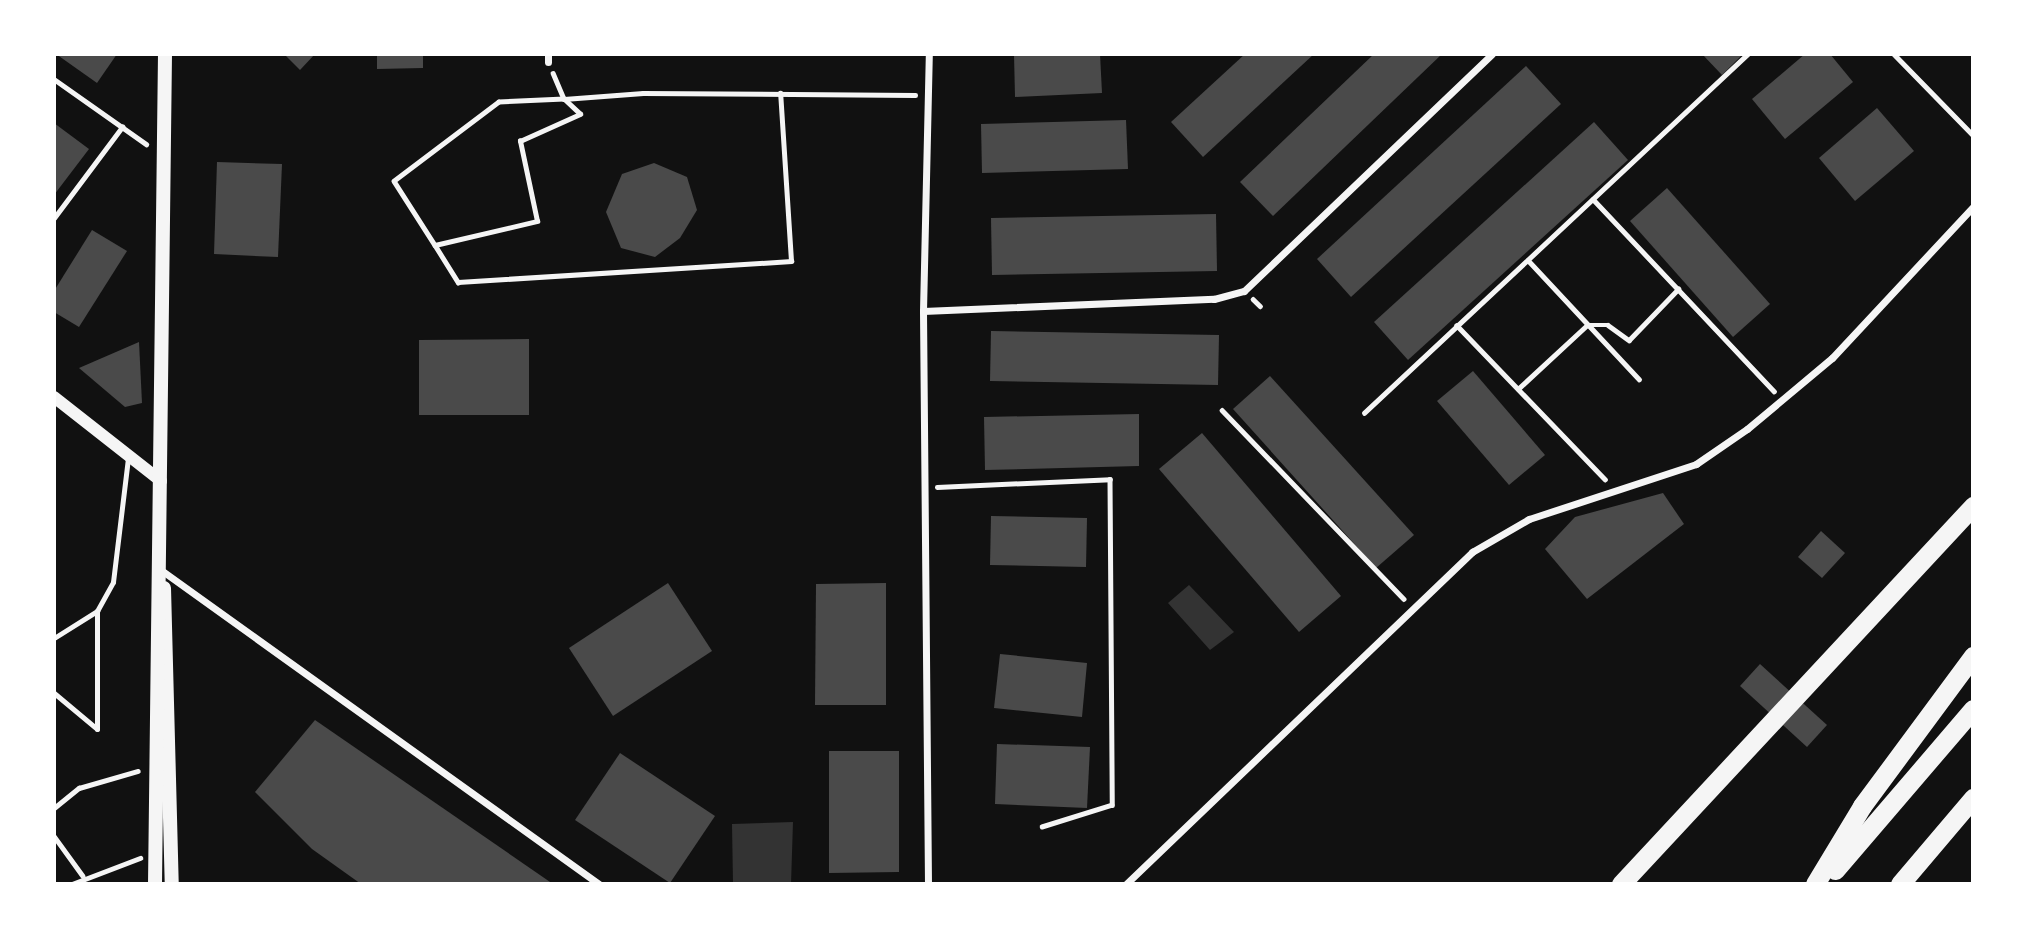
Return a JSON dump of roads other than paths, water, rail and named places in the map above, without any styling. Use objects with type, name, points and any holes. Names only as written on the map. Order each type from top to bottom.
[{"type":"highway","points":[[1620,884],[1973,506]]},
{"type":"highway","points":[[1815,884],[1862,806],[1973,656]]},
{"type":"highway","points":[[1823,884],[1973,709]]},
{"type":"highway","points":[[1900,884],[1973,798]]},
{"type":"main road","points":[[164,54],[161,481],[172,884]]},
{"type":"main road","points":[[155,884],[158,854],[162,570]]},
{"type":"street","points":[[928,884],[923,311],[929,54]]},
{"type":"street","points":[[923,311],[1214,299],[1244,291],[1492,54]]},
{"type":"street","points":[[1126,884],[1472,552],[1529,519],[1696,464],[1832,358],[1973,206]]},
{"type":"street","points":[[54,397],[161,481]]},
{"type":"street","points":[[162,570],[598,884]]},
{"type":"lane","points":[[54,694],[97,729],[97,611],[116,570],[128,455]]},
{"type":"lane","points":[[54,638],[97,611]]}]
